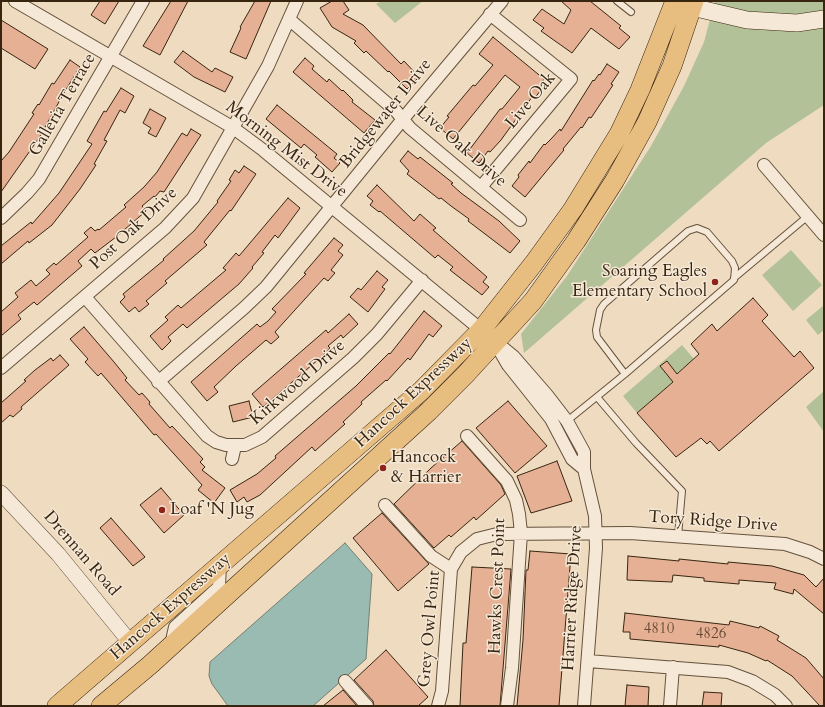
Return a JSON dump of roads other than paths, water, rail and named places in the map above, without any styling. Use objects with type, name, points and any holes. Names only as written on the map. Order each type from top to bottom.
[{"type":"main road","points":[[674,2],[693,4],[747,20],[796,23],[824,19]]},
{"type":"main road","name":"Hancock Expressway","points":[[57,706],[420,391],[482,329],[534,263],[573,209],[619,134],[640,90],[674,2]]},
{"type":"main road","name":"Hancock Expressway","points":[[101,706],[171,646],[428,412],[533,301],[551,277],[615,180],[647,122],[672,66],[693,4]]},
{"type":"street","name":"Morning Mist Drive","points":[[15,1],[232,127],[332,206],[482,329],[495,342]]},
{"type":"street","name":"Galleria Terrace","points":[[1,218],[39,179],[143,1]]},
{"type":"street","name":"Post Oak Drive","points":[[1,368],[85,297],[179,214],[193,198],[268,66],[290,20],[297,1]]},
{"type":"street","name":"Bridgewater Drive","points":[[158,382],[244,308],[266,287],[403,118],[502,1]]},
{"type":"street","name":"Live Oak","points":[[481,187],[571,79],[490,14]]},
{"type":"street","name":"Live Oak Drive","points":[[290,20],[403,118],[410,128],[520,220]]},
{"type":"street","points":[[764,165],[824,235]]},
{"type":"street","name":"Kirkwood Drive","points":[[85,297],[158,382],[208,436],[216,442],[235,446],[245,445],[262,437],[353,358],[377,334],[422,280]]},
{"type":"street","name":"Harrier Ridge Drive","points":[[495,342],[514,357],[568,421],[584,452],[584,469],[592,501],[596,532],[584,706]]},
{"type":"street","points":[[495,342],[508,366],[551,419],[572,459],[584,469]]},
{"type":"street","name":"Hawks Crest Point","points":[[467,436],[501,473],[512,489],[516,500],[521,533],[512,668],[507,706]]},
{"type":"street","points":[[232,459],[235,446]]},
{"type":"street","name":"Drennan Road","points":[[1,493],[58,554],[130,642]]},
{"type":"street","points":[[385,505],[431,556],[451,569]]},
{"type":"street","name":"Tory Ridge Drive","points":[[596,532],[678,536],[785,544],[810,552],[824,559]]},
{"type":"street","name":"Grey Owl Point","points":[[438,706],[442,691],[451,569],[460,552],[477,540],[497,534],[596,532]]},
{"type":"street","points":[[171,646],[175,627],[219,587],[220,565]]},
{"type":"street","points":[[588,661],[715,670],[741,675],[765,688],[786,706]]},
{"type":"street","points":[[670,706],[673,667]]},
{"type":"street","points":[[345,681],[367,706]]},
{"type":"lane","points":[[617,1],[631,12]]},
{"type":"lane","points":[[568,421],[729,286],[734,278],[808,216]]},
{"type":"lane","points":[[625,374],[598,337],[596,330],[598,316],[604,304],[688,231],[697,228],[707,232],[732,261],[735,268],[734,278]]},
{"type":"lane","points":[[597,397],[682,491],[678,536]]},
{"type":"water","points":[[345,543],[372,574],[366,659],[313,706],[228,706],[212,684],[209,676],[210,662]]},
{"type":"place","name":"Soaring Eagles Elementary School","points":[[715,282]]},
{"type":"place","name":"Hancock & Harrier","points":[[383,468]]},
{"type":"place","name":"Loaf 'N Jug","points":[[162,510]]}]
